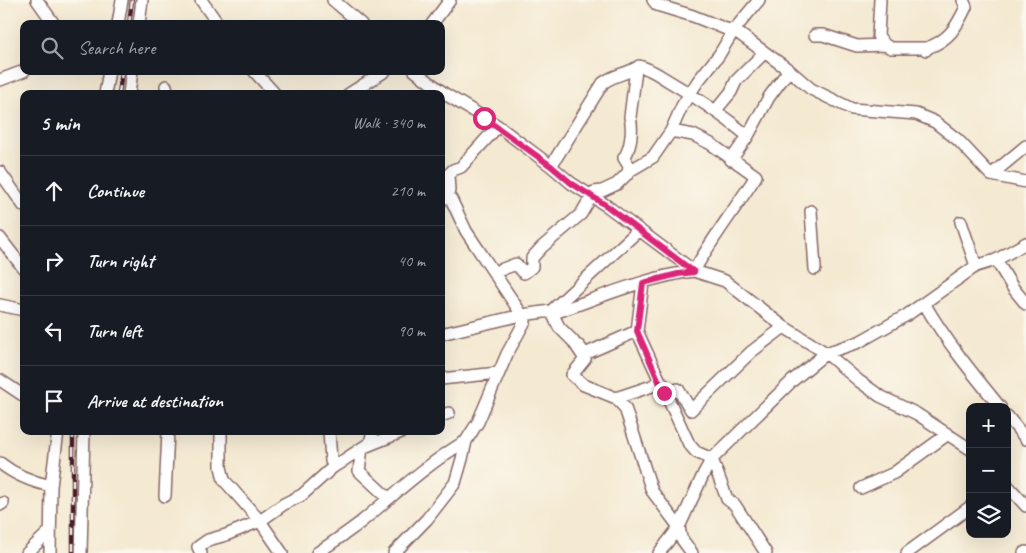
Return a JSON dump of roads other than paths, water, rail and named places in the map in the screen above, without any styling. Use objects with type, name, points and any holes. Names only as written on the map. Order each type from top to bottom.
[{"type":"street","points":[[37,0],[51,20]]},
{"type":"street","points":[[119,20],[122,0]]},
{"type":"street","points":[[140,20],[142,0]]},
{"type":"street","points":[[202,0],[215,20]]},
{"type":"street","points":[[333,0],[356,20]]},
{"type":"street","points":[[435,20],[450,0]]},
{"type":"street","points":[[653,0],[657,6],[734,30],[789,70],[811,89],[852,108],[916,114],[935,122],[958,140],[991,175],[1026,182]]},
{"type":"street","points":[[495,272],[516,264],[524,274],[532,266],[532,258],[542,247],[581,214],[594,192],[602,191],[617,184],[631,170],[653,157],[671,131],[690,93],[719,55],[734,30],[759,0]]},
{"type":"street","points":[[880,0],[878,36],[885,45],[891,48],[926,49],[941,43],[958,23],[966,7],[963,0]]},
{"type":"street","points":[[815,35],[823,35],[857,46],[885,45]]},
{"type":"street","points":[[716,110],[736,81],[764,53]]},
{"type":"street","points":[[551,166],[603,84],[610,78],[636,69],[639,66],[652,69],[659,76],[690,93],[716,110],[748,136]]},
{"type":"street","points":[[628,174],[629,166],[624,158],[628,153],[636,69]]},
{"type":"street","points":[[731,160],[748,136],[769,97],[789,70]]},
{"type":"street","points":[[0,80],[20,72]]},
{"type":"street","points":[[106,90],[108,75]]},
{"type":"street","points":[[130,90],[131,75]]},
{"type":"street","points":[[258,75],[271,90]]},
{"type":"street","points":[[355,90],[379,75]]},
{"type":"street","points":[[420,75],[437,90]]},
{"type":"street","points":[[445,96],[498,126],[571,183],[591,195],[694,272],[725,282],[784,327],[826,353],[880,396],[917,414],[969,448]]},
{"type":"street","points":[[401,551],[455,483],[466,441],[478,422],[498,373],[525,321],[495,272],[466,231],[451,199],[447,198],[449,190],[448,175],[453,170],[461,167],[498,126]]},
{"type":"street","points":[[671,131],[693,134],[756,176],[705,251],[694,272]]},
{"type":"street","points":[[991,175],[1026,146]]},
{"type":"street","points":[[0,172],[19,191]]},
{"type":"street","points":[[811,211],[815,269]]},
{"type":"street","points":[[961,222],[976,266]]},
{"type":"street","points":[[552,312],[639,230]]},
{"type":"street","points":[[0,238],[20,264]]},
{"type":"street","points":[[659,553],[679,527],[712,459],[792,381],[826,353],[860,342],[924,304],[976,266],[996,260],[1026,243]]},
{"type":"street","points":[[996,260],[1013,288],[1026,304]]},
{"type":"street","points":[[445,333],[522,315],[552,312],[643,283],[694,272]]},
{"type":"street","points":[[643,283],[637,331],[658,381],[688,444],[696,452],[712,459],[727,499],[735,505],[766,553]]},
{"type":"street","points":[[924,304],[933,320],[997,403]]},
{"type":"street","points":[[0,305],[20,309]]},
{"type":"street","points":[[552,312],[585,354],[637,331]]},
{"type":"street","points":[[552,312],[559,327],[573,341],[585,358],[572,375],[584,385],[616,398],[625,408],[652,491],[679,527],[682,538],[692,553]]},
{"type":"street","points":[[907,315],[933,320]]},
{"type":"street","points":[[678,423],[751,352],[784,327]]},
{"type":"street","points":[[445,379],[498,373]]},
{"type":"street","points":[[0,380],[20,393]]},
{"type":"street","points":[[658,381],[660,380],[664,383],[670,393],[678,389],[691,410]]},
{"type":"street","points":[[616,398],[652,386],[658,381]]},
{"type":"street","points":[[1011,421],[1026,439]]},
{"type":"street","points":[[861,488],[894,473],[948,434]]},
{"type":"street","points":[[50,553],[51,486],[57,435]]},
{"type":"street","points":[[84,435],[84,552]]},
{"type":"street","points":[[165,496],[168,435]]},
{"type":"street","points":[[221,435],[221,467],[224,480],[260,521],[282,553]]},
{"type":"street","points":[[329,435],[331,461],[341,463]]},
{"type":"street","points":[[201,553],[198,547],[208,540],[260,521],[284,504],[302,495],[332,468],[370,443],[372,435]]},
{"type":"street","points":[[362,448],[394,435]]},
{"type":"street","points":[[317,553],[360,523],[388,498],[441,457],[466,441]]},
{"type":"street","points":[[362,448],[359,471],[388,498]]},
{"type":"street","points":[[0,463],[33,481],[51,486]]},
{"type":"street","points":[[1011,489],[1026,506]]},
{"type":"street","points":[[907,553],[966,510]]},
{"type":"street","points":[[27,553],[50,531]]},
{"type":"railway","points":[[130,20],[132,0]]},
{"type":"railway","points":[[120,90],[121,75]]},
{"type":"railway","points":[[73,435],[73,553]]}]
